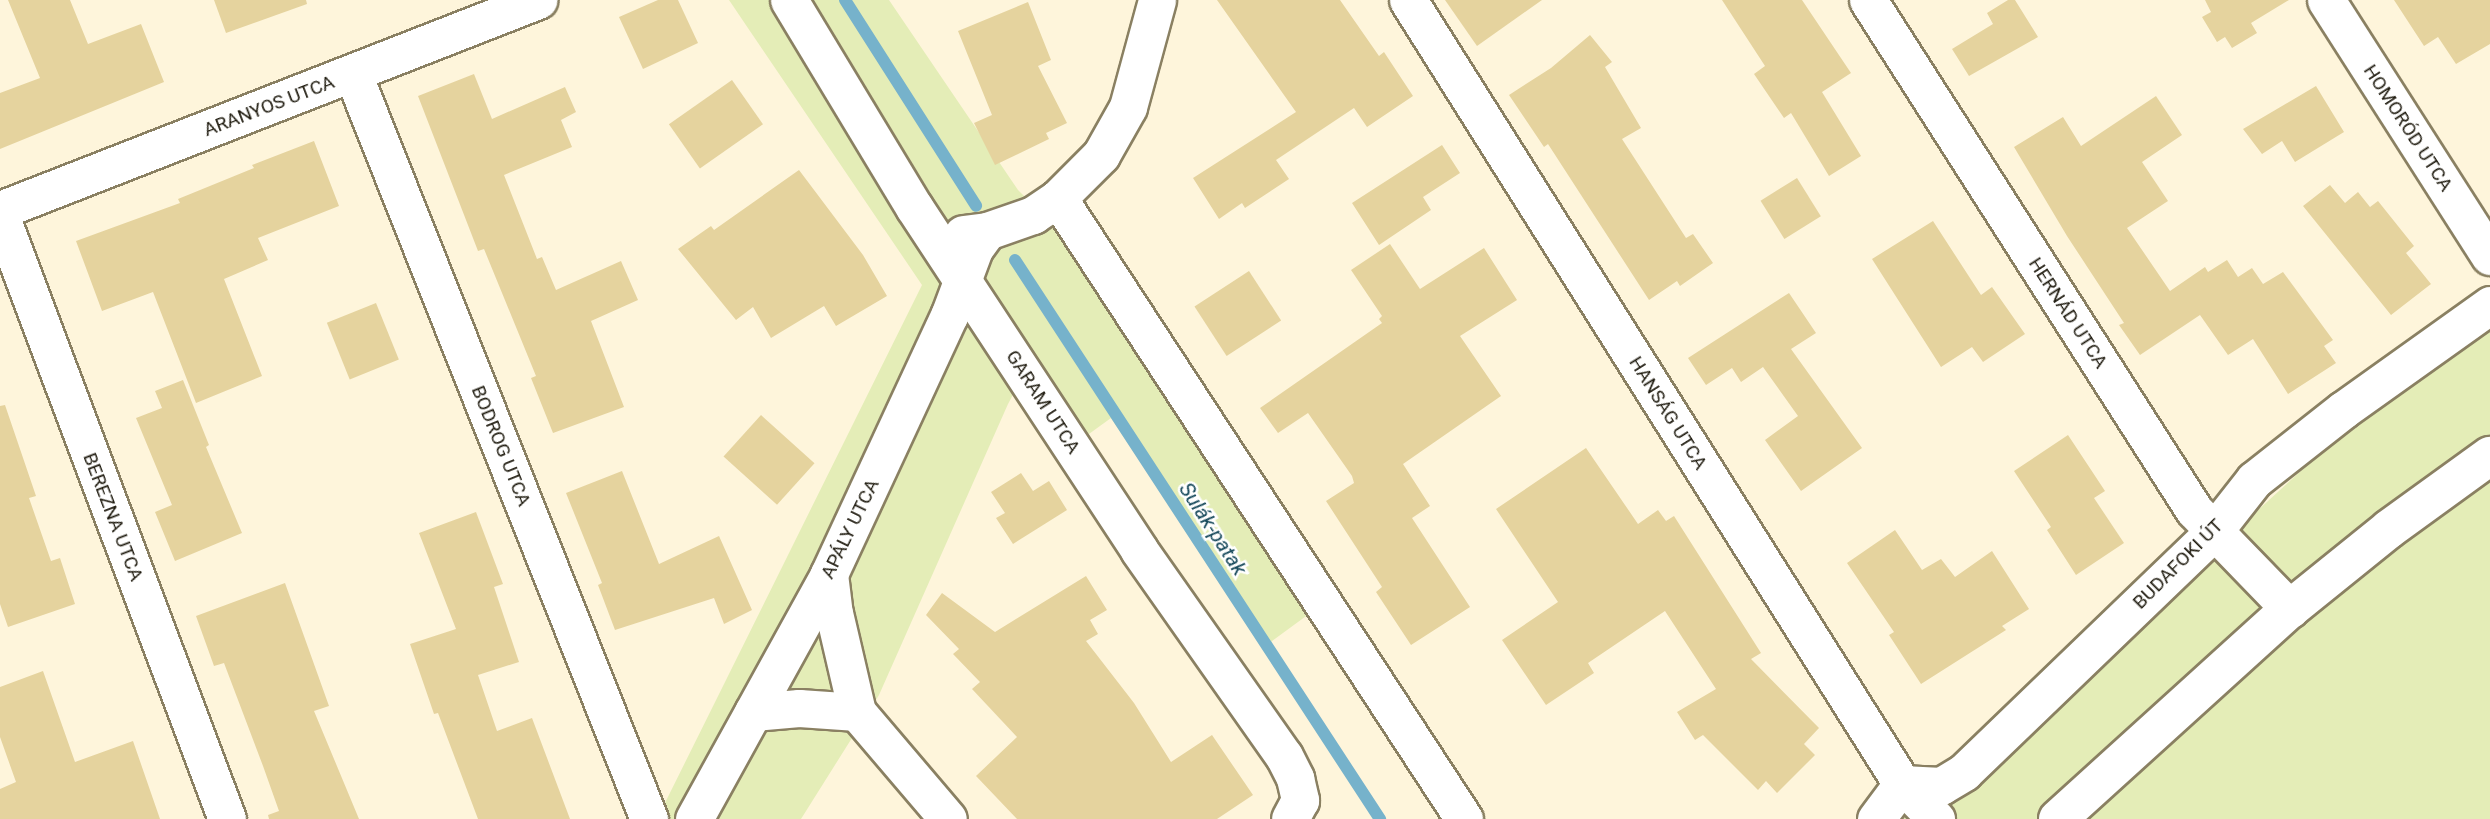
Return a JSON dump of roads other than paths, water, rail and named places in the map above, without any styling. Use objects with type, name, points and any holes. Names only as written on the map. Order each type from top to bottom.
[{"type":"main road","points":[[2058,819],[2290,610],[2389,529],[2490,456]]},
{"type":"street","name":"ARANYOS UTCA","points":[[0,212],[538,0]]},
{"type":"street","name":"GARAM UTCA","points":[[789,0],[914,207],[1139,550],[1284,756],[1295,778],[1295,809]]},
{"type":"street","points":[[914,207],[941,229],[960,234],[987,231],[1033,215],[1058,198],[1101,155],[1128,107],[1157,0]]},
{"type":"street","name":"HANSÁG UTCA","points":[[1408,0],[1902,784],[1936,819]]},
{"type":"street","name":"HERNÁD UTCA","points":[[1868,0],[2194,510],[2290,610]]},
{"type":"street","name":"HOMORÓD UTCA","points":[[2326,0],[2490,256]]},
{"type":"street","name":"BODROG UTCA","points":[[353,74],[649,819]]},
{"type":"street","points":[[1058,198],[1464,819]]},
{"type":"street","name":"BEREZNA UTCA","points":[[0,212],[227,819]]},
{"type":"street","name":"APÁLY UTCA","points":[[694,819],[829,574],[944,328],[961,276],[974,249],[987,231]]},
{"type":"street","name":"BUDAFOKI ÚT","points":[[1902,784],[1941,786],[1964,772],[2214,531],[2254,480],[2343,410],[2490,305]]},
{"type":"street","points":[[829,574],[834,613],[857,712],[948,819]]},
{"type":"street","points":[[753,712],[799,708],[857,712]]},
{"type":"street","points":[[1876,819],[1902,784]]},
{"type":"waterway","name":"Sulák-patak","points":[[845,0],[976,206]]},
{"type":"waterway","name":"Sulák-patak","points":[[1015,260],[1380,819]]}]
